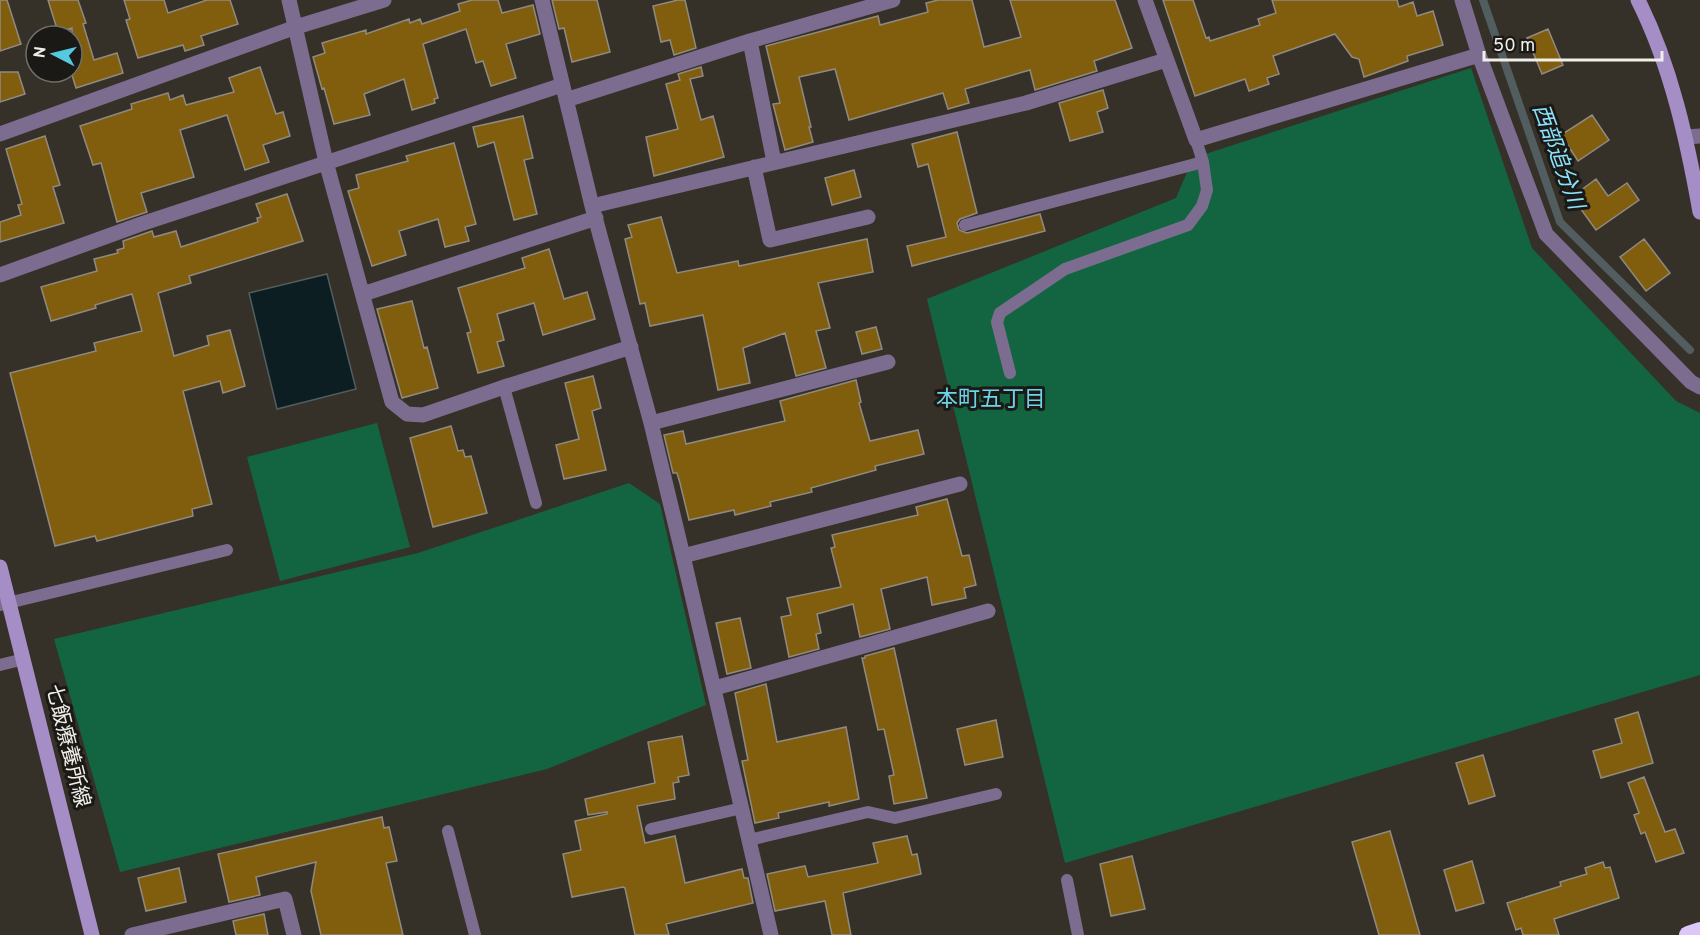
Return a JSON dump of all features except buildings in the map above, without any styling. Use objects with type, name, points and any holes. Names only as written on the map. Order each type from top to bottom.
[{"type":"highway","points":[[1688,935],[1700,931]]},
{"type":"main road","points":[[1638,0],[1693,136],[1700,212]]},
{"type":"main road","name":"七飯療養所線","points":[[0,567],[5,604],[24,659],[92,935]]},
{"type":"street","points":[[290,0],[326,162],[392,402],[407,414],[423,415],[631,347]]},
{"type":"street","points":[[0,134],[296,27],[384,0]]},
{"type":"street","points":[[542,0],[594,212],[651,423],[715,688],[771,935]]},
{"type":"street","points":[[0,274],[326,162],[564,92],[750,42],[893,0]]},
{"type":"street","points":[[1145,0],[1197,140],[1479,55]]},
{"type":"street","points":[[1462,0],[1479,55],[1546,234],[1691,382],[1700,387]]},
{"type":"street","points":[[750,42],[774,162]]},
{"type":"street","points":[[363,294],[594,212],[754,167],[1026,103],[1166,60]]},
{"type":"street","points":[[754,167],[770,240],[868,217]]},
{"type":"street","points":[[651,423],[888,362]]},
{"type":"street","points":[[683,556],[960,484]]},
{"type":"street","points":[[715,688],[988,611]]},
{"type":"street","points":[[132,935],[285,899],[294,935]]},
{"type":"lane","points":[[1010,372],[997,322],[1000,313],[1065,268],[1188,225],[1202,206],[1207,190],[1197,140]]},
{"type":"lane","points":[[964,225],[1203,162]]},
{"type":"lane","points":[[504,387],[536,502]]},
{"type":"lane","points":[[5,604],[227,550]]},
{"type":"lane","points":[[0,665],[24,659]]},
{"type":"lane","points":[[749,840],[868,812],[895,818],[996,794]]},
{"type":"lane","points":[[651,829],[742,808]]},
{"type":"lane","points":[[448,831],[475,935]]},
{"type":"lane","points":[[1067,880],[1078,935]]},
{"type":"green space","points":[[1471,68],[1532,248],[1676,401],[1700,413],[1700,675],[1065,863],[927,299],[1176,198],[1193,158]]},
{"type":"green space","points":[[377,423],[410,547],[280,581],[247,457]]},
{"type":"green space","points":[[629,483],[660,504],[706,705],[547,769],[120,872],[54,639],[418,553]]},
{"type":"shaded area","points":[[327,274],[356,389],[277,409],[249,293]]},
{"type":"waterway","name":"西部追分川","points":[[1483,0],[1560,222],[1690,350]]},
{"type":"district","name":"本町五丁目","points":[[991,400]]}]
